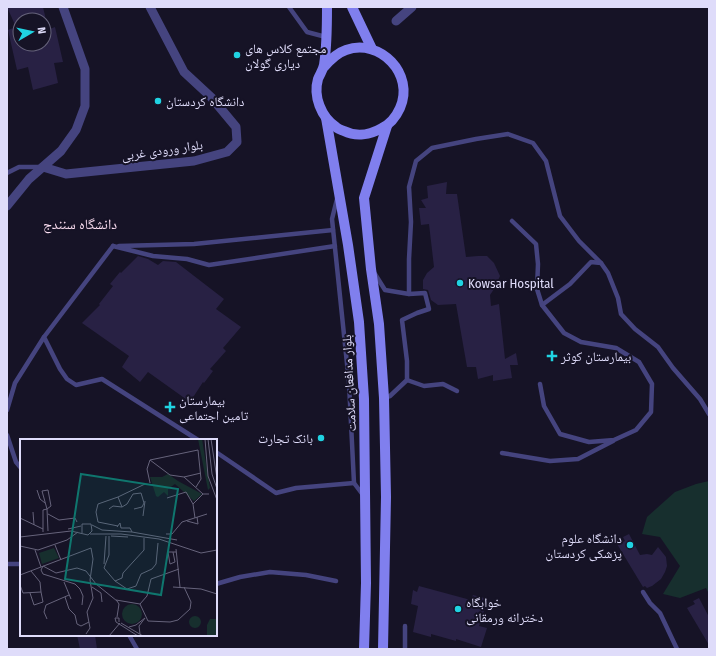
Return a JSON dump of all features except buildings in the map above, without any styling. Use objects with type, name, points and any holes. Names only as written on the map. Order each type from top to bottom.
[{"type":"main road","points":[[324,67],[327,7]]},
{"type":"main road","points":[[352,7],[372,49]]},
{"type":"main road","points":[[359,48],[372,49],[384,55],[394,64],[401,76],[404,90],[402,104],[396,116],[387,126],[375,132],[362,135],[348,133],[336,127],[326,118],[319,106],[317,93],[318,79],[324,67],[333,57],[345,50],[359,48]]},
{"type":"main road","name":"بلوار مدافعان سلامت","points":[[326,118],[348,245],[359,322],[364,399],[366,583],[364,649]]},
{"type":"main road","points":[[383,649],[386,497],[384,398],[379,324],[371,269],[364,198],[387,126]]},
{"type":"street","points":[[7,206],[30,179],[61,151],[76,130],[85,106],[85,69],[63,7]]},
{"type":"street","name":"بلوار ورودی غربی","points":[[43,167],[66,174],[194,161],[227,152],[237,142],[236,126],[211,97],[184,72],[150,7]]},
{"type":"street","points":[[396,20],[412,7]]},
{"type":"lane","points":[[289,7],[307,32],[326,37]]},
{"type":"lane","points":[[409,294],[411,222],[409,187],[416,161],[432,148],[508,134],[533,143],[546,161],[560,216],[579,241],[601,263],[608,273],[618,298],[621,314],[635,329],[658,347],[672,368],[700,400],[709,414]]},
{"type":"lane","points":[[7,173],[19,166],[43,167]]},
{"type":"lane","points":[[338,193],[332,219],[349,383],[354,484],[365,498]]},
{"type":"lane","points":[[502,453],[550,462],[578,459],[636,430],[651,412],[652,384],[639,362],[616,348],[581,342],[564,333],[542,305],[537,289],[538,264],[536,244],[512,221]]},
{"type":"lane","points":[[113,246],[194,244],[333,230]]},
{"type":"lane","points":[[113,246],[153,256],[186,260],[209,265],[335,246]]},
{"type":"lane","points":[[7,410],[15,383],[44,337],[113,246]]},
{"type":"lane","points":[[542,305],[570,284],[591,262],[601,263]]},
{"type":"lane","points":[[371,269],[385,290],[409,294],[425,294],[429,309],[402,320],[407,361],[407,380],[390,396],[384,398]]},
{"type":"lane","points":[[44,337],[60,369],[67,379],[76,385],[102,379],[196,439]]},
{"type":"lane","points":[[407,380],[424,386],[443,384],[457,391]]},
{"type":"lane","points":[[540,384],[544,406],[560,434],[589,442],[614,440]]},
{"type":"lane","points":[[7,435],[16,462],[20,467]]},
{"type":"lane","points":[[217,453],[276,493],[296,488],[354,484]]},
{"type":"lane","points":[[7,564],[20,564]]},
{"type":"lane","points":[[217,584],[240,577],[270,572],[306,575],[336,581]]},
{"type":"lane","points":[[643,592],[650,603],[660,613],[677,649]]},
{"type":"lane","points":[[405,626],[405,649]]},
{"type":"lane","points":[[130,636],[137,649]]},
{"type":"green space","points":[[709,481],[709,594],[706,588],[680,598],[663,594],[680,566],[660,537],[642,534],[647,517],[675,492]]},
{"type":"place","name":"مجتمع کلاس های دیاری گولان","points":[[237,55]]},
{"type":"place","name":"دانشگاه کردستان","points":[[158,101]]},
{"type":"place","name":"Kowsar Hospital","points":[[460,283]]},
{"type":"place","name":"بیمارستان کوثر","points":[[552,356]]},
{"type":"place","name":"بیمارستان تامین اجتماعی","points":[[170,407]]},
{"type":"place","name":"بانک تجارت","points":[[321,438]]},
{"type":"place","name":"دانشگاه علوم پزشکی کردستان","points":[[630,545]]},
{"type":"place","name":"خوابگاه دخترانه ورمقانی","points":[[458,609]]},
{"type":"district","name":"دانشگاه سنندج","points":[[80,224]]}]
